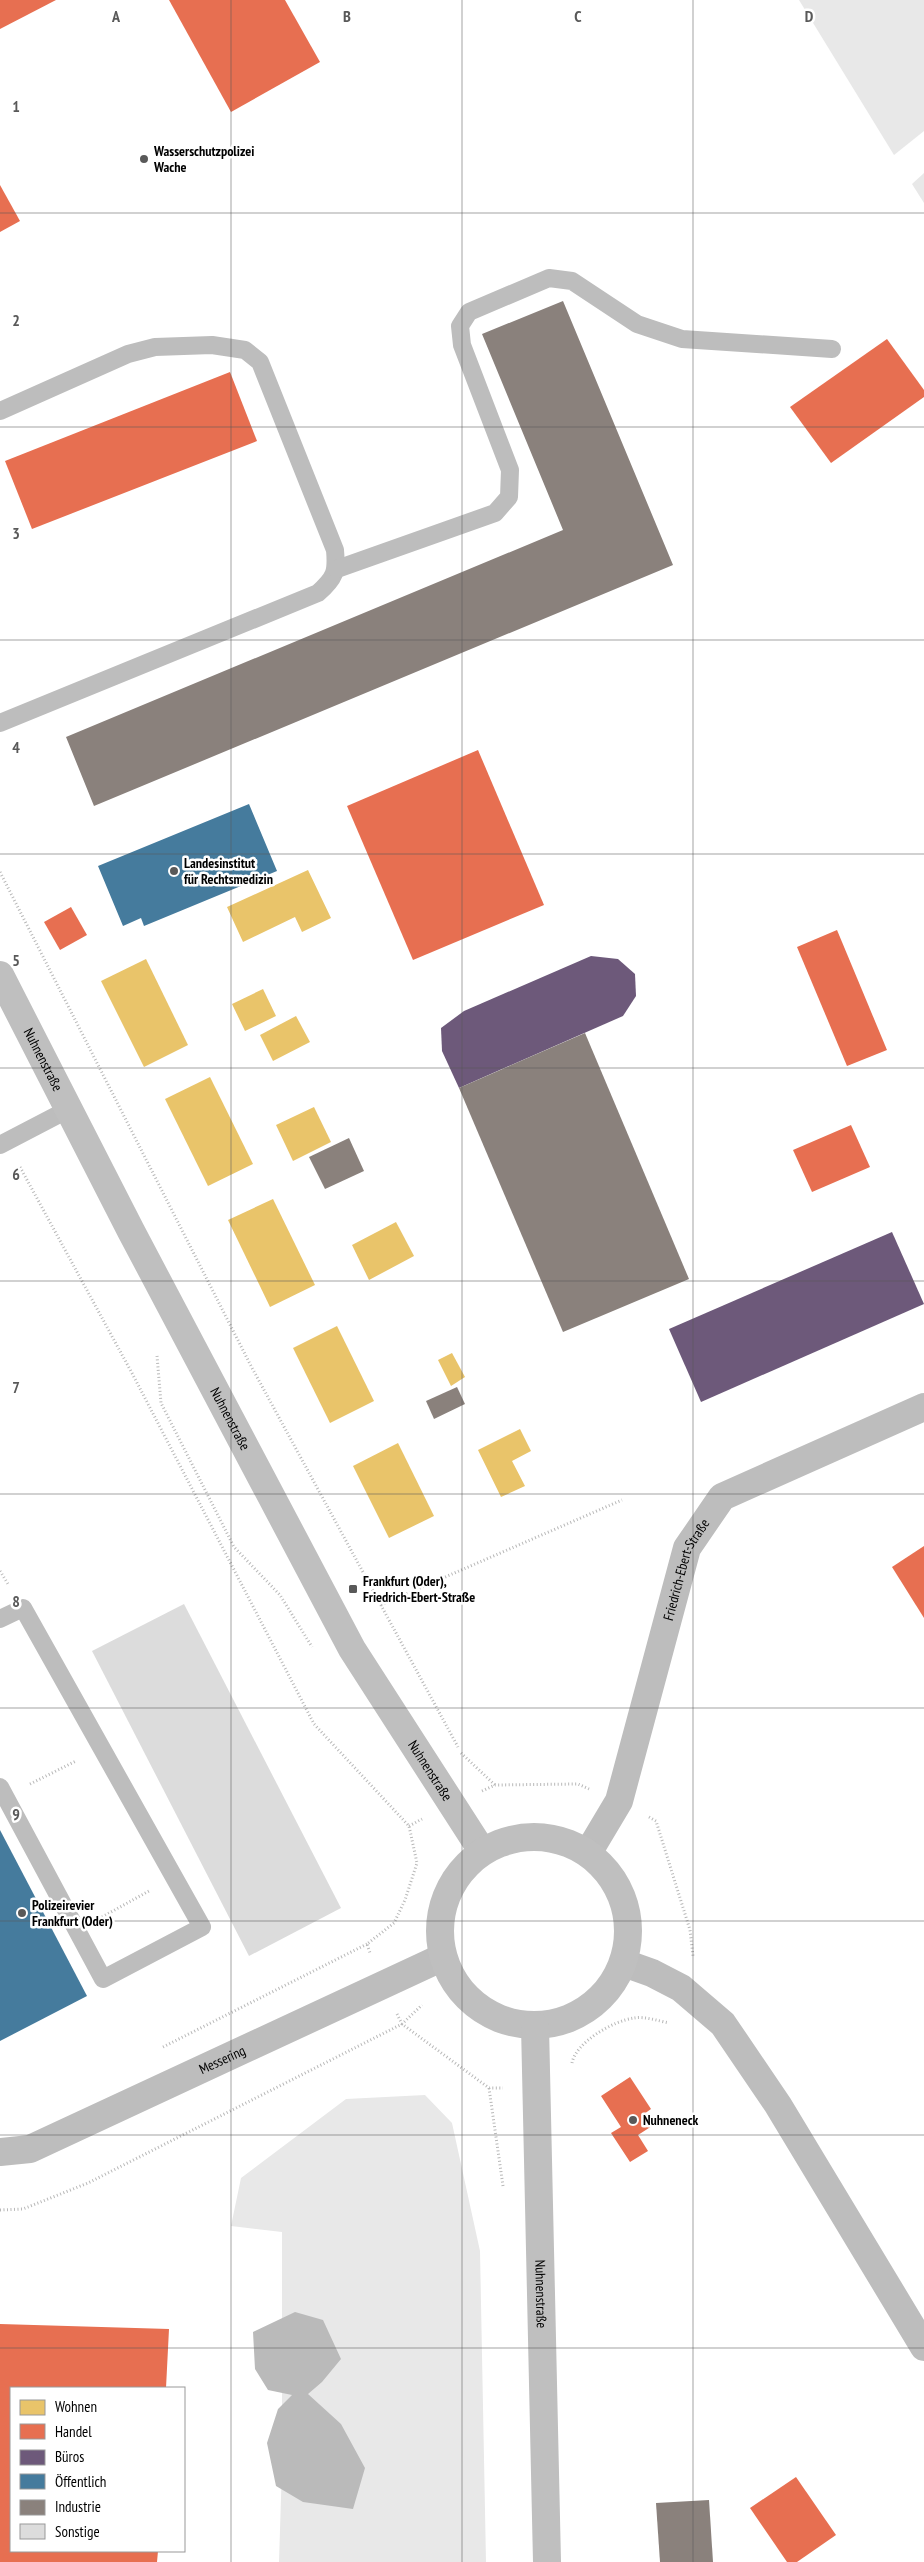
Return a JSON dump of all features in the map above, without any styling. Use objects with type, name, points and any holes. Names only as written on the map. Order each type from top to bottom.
[{"type":"main road","name":"Nuhnenstraße","points":[[0,974],[352,1649],[482,1851]]},
{"type":"main road","points":[[535,1836],[563,1840],[588,1853],[611,1874],[625,1902],[630,1932],[624,1963],[613,1984],[598,2001],[579,2014],[558,2023],[535,2026],[510,2023],[486,2013],[467,1998],[447,1967],[439,1927],[445,1898],[459,1872],[482,1851],[507,1840],[535,1836]]},
{"type":"main road","name":"Nuhnenstraße","points":[[535,2026],[546,2562]]},
{"type":"street","name":"Friedrich-Ebert-Straße","points":[[588,1853],[620,1801],[688,1548],[722,1496],[924,1407]]},
{"type":"street","points":[[624,1963],[652,1973],[680,1988],[723,2024],[778,2105],[924,2347]]},
{"type":"street","name":"Messering","points":[[0,2152],[30,2149],[383,1985],[447,1967]]},
{"type":"lane","points":[[337,569],[495,514],[509,496],[510,470],[462,345],[460,326],[469,312],[549,278],[572,282],[637,324],[682,339],[832,349]]},
{"type":"lane","points":[[0,411],[128,354],[155,347],[212,345],[245,350],[260,362],[335,550],[337,569],[329,584],[318,593],[0,723]]},
{"type":"lane","points":[[4,1144],[69,1109]]},
{"type":"lane","points":[[0,1619],[23,1608],[202,1927],[103,1979],[2,1792]]},
{"type":"path","points":[[0,872],[251,1366],[462,1754],[496,1785],[578,1784],[620,1801],[656,1821],[690,1930],[698,1991],[690,2029],[635,2018],[595,2033],[573,2056],[570,2072]]},
{"type":"path","points":[[4,1144],[133,1375],[314,1724],[409,1826],[418,1863],[405,1900],[394,1923],[367,1944],[383,1985],[402,2024],[489,2088]]},
{"type":"path","points":[[157,1347],[161,1402],[234,1547],[280,1595],[310,1646],[352,1649]]},
{"type":"path","points":[[381,1605],[622,1500]]},
{"type":"path","points":[[2,1792],[101,1749]]},
{"type":"path","points":[[77,1931],[174,1877]]},
{"type":"path","points":[[0,2210],[23,2209],[88,2183],[402,2024],[447,1967]]},
{"type":"shaded area","points":[[799,0],[924,0],[924,131],[894,155]]},
{"type":"shaded area","points":[[924,173],[924,203],[912,184]]},
{"type":"shaded area","points":[[425,2095],[452,2123],[480,2251],[486,2562],[279,2562],[282,2466],[282,2232],[231,2226],[241,2178],[346,2099]]},
{"type":"shaded area","points":[[295,2312],[323,2320],[341,2359],[322,2382],[308,2394],[341,2424],[365,2468],[353,2509],[303,2502],[276,2486],[267,2443],[278,2409],[292,2395],[268,2390],[255,2369],[253,2332]]},
{"type":"building: Wohnen","points":[[308,870],[331,918],[302,932],[295,917],[243,942],[227,907]]},
{"type":"building: Wohnen","points":[[146,959],[188,1045],[144,1067],[101,981]]},
{"type":"building: Wohnen","points":[[263,989],[276,1016],[245,1031],[232,1004]]},
{"type":"building: Wohnen","points":[[296,1016],[310,1042],[273,1061],[260,1035]]},
{"type":"building: Wohnen","points":[[210,1077],[253,1164],[208,1186],[165,1099]]},
{"type":"building: Wohnen","points":[[314,1107],[331,1142],[293,1161],[276,1125]]},
{"type":"building: Wohnen","points":[[273,1199],[315,1285],[270,1307],[228,1220]]},
{"type":"building: Wohnen","points":[[396,1222],[414,1256],[369,1280],[352,1245]]},
{"type":"building: Wohnen","points":[[337,1326],[374,1401],[330,1423],[293,1348]]},
{"type":"building: Wohnen","points":[[452,1353],[465,1377],[451,1386],[438,1360]]},
{"type":"building: Wohnen","points":[[520,1429],[531,1451],[512,1461],[525,1486],[501,1497],[478,1450]]},
{"type":"building: Wohnen","points":[[398,1443],[434,1516],[389,1538],[353,1466]]},
{"type":"building: Handel","points":[[0,0],[56,0],[0,29]]},
{"type":"building: Handel","points":[[169,0],[285,0],[320,62],[231,112]]},
{"type":"building: Handel","points":[[0,185],[20,221],[0,232]]},
{"type":"building: Handel","points":[[887,339],[924,390],[924,397],[831,463],[790,407]]},
{"type":"building: Handel","points":[[230,372],[257,441],[32,529],[5,461]]},
{"type":"building: Handel","points":[[478,750],[544,905],[413,960],[347,806]]},
{"type":"building: Handel","points":[[71,907],[87,935],[60,950],[44,922]]},
{"type":"building: Handel","points":[[837,930],[887,1050],[847,1066],[797,947]]},
{"type":"building: Handel","points":[[851,1125],[870,1167],[812,1192],[793,1150]]},
{"type":"building: Handel","points":[[924,1546],[924,1618],[892,1567]]},
{"type":"building: Handel","name":"Nuhneneck","points":[[630,2077],[651,2109],[644,2114],[652,2126],[638,2135],[648,2151],[630,2162],[611,2133],[621,2127],[601,2096]]},
{"type":"building: Handel","points":[[0,2324],[169,2329],[166,2387],[10,2387],[10,2552],[158,2552],[157,2562],[0,2562]]},
{"type":"building: Handel","points":[[796,2477],[836,2535],[797,2562],[787,2562],[750,2508]]},
{"type":"building: Büros","points":[[591,956],[618,959],[635,974],[636,996],[623,1016],[459,1088],[442,1051],[441,1028],[464,1011]]},
{"type":"building: Büros","points":[[892,1232],[924,1304],[701,1402],[669,1329]]},
{"type":"building: Öffentlich","points":[[249,804],[277,871],[144,926],[141,918],[123,926],[98,866]]},
{"type":"building: Öffentlich","name":"Polizeirevier Frankfurt (Oder)","points":[[0,1830],[87,1996],[0,2041]]},
{"type":"building: Industrie","points":[[563,301],[673,565],[94,806],[66,737],[563,530],[482,334]]},
{"type":"building: Industrie","points":[[585,1033],[689,1279],[563,1332],[459,1088]]},
{"type":"building: Industrie","points":[[349,1138],[364,1171],[325,1189],[309,1157]]},
{"type":"building: Industrie","points":[[457,1387],[465,1404],[434,1419],[426,1401]]},
{"type":"building: Industrie","points":[[709,2500],[713,2562],[660,2562],[656,2503]]},
{"type":"building: Sonstige","points":[[184,1604],[341,1908],[249,1956],[92,1651]]},
{"type":"place","name":"Wasserschutzpolizei Wache","points":[[144,159]]},
{"type":"place","name":"Landesinstitut für Rechtsmedizin","points":[[174,871]]},
{"type":"place","name":"Frankfurt (Oder), Friedrich-Ebert-Straße","points":[[353,1589]]},
{"type":"place","name":"Polizeirevier Frankfurt (Oder)","points":[[22,1913]]},
{"type":"place","name":"Nuhneneck","points":[[633,2120]]}]
